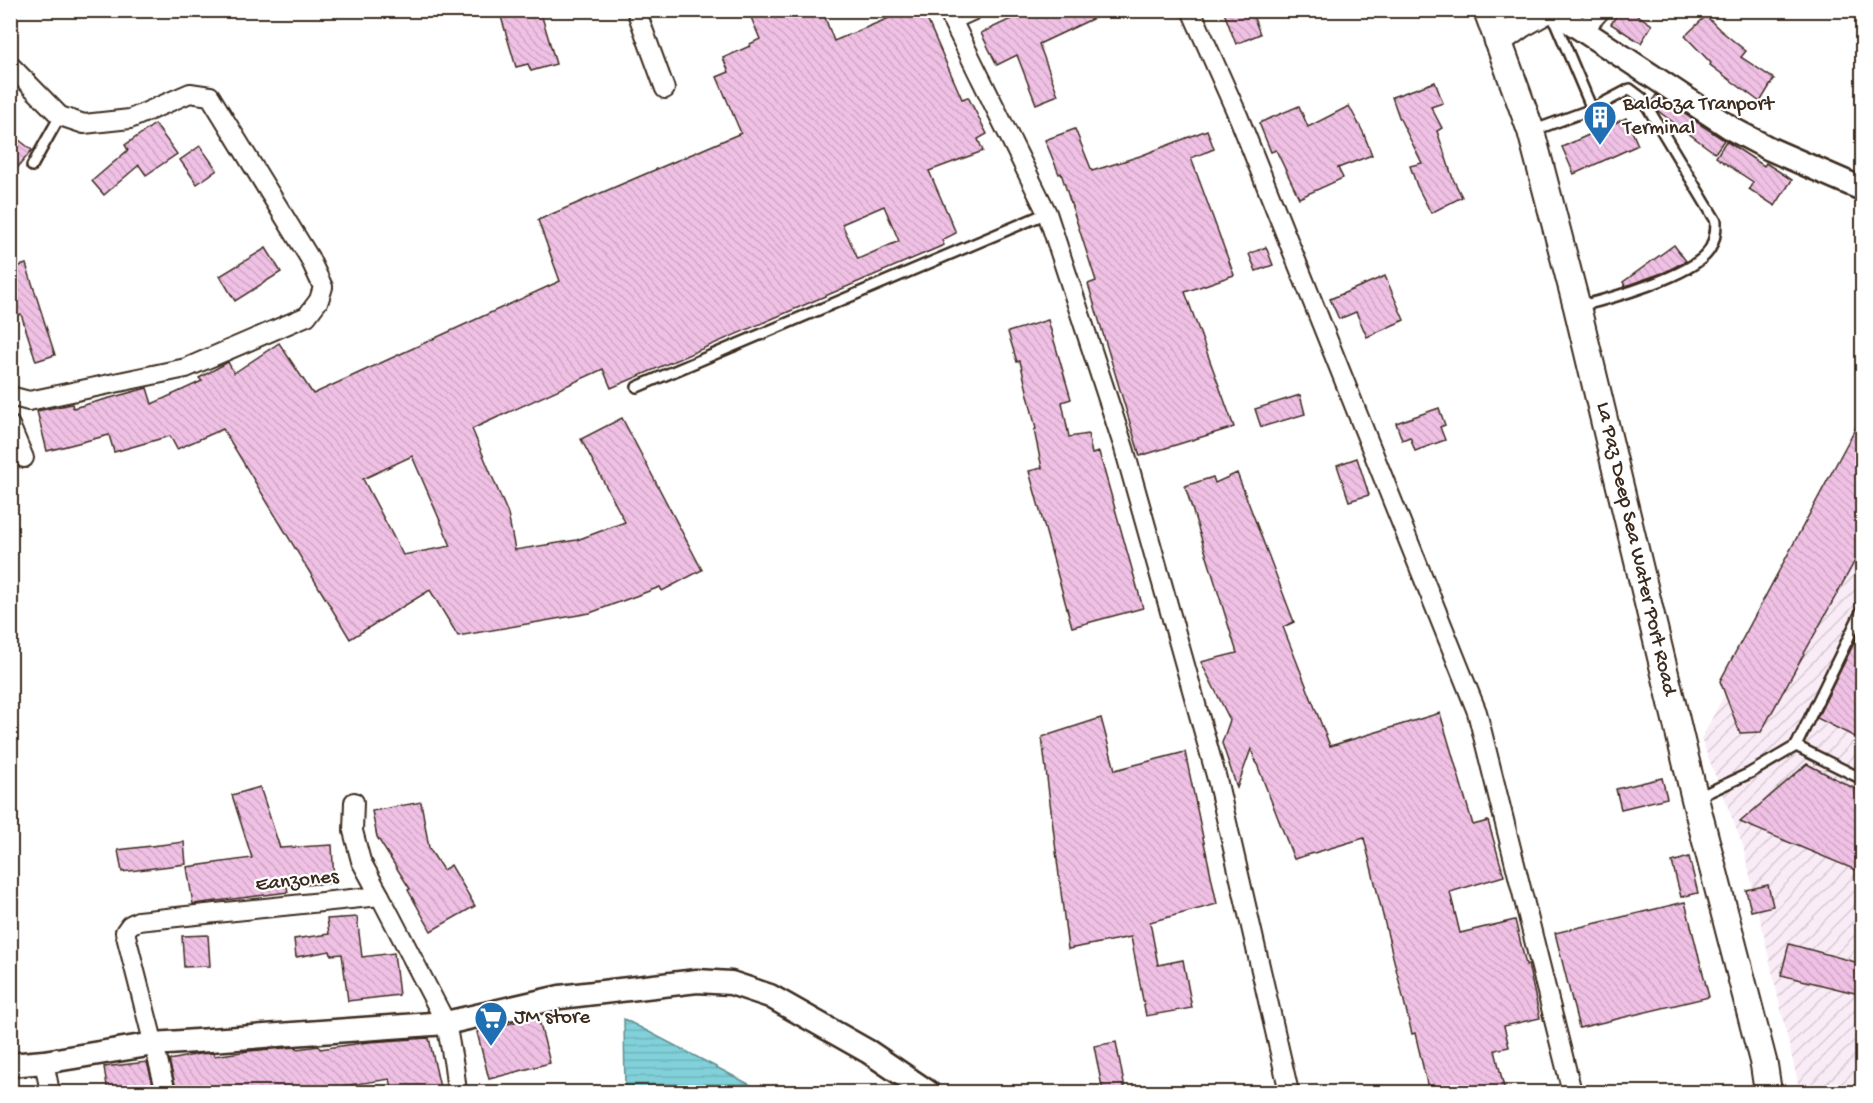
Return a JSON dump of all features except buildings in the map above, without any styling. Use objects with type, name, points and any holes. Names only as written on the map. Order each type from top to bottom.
[{"type":"main road","name":"La Paz Deep Sea Water Port Road","points":[[1488,10],[1531,131],[1577,307],[1695,799],[1764,1065],[1768,1092]]},
{"type":"main road","points":[[1498,41],[1520,25],[1550,10]]},
{"type":"street","points":[[636,10],[665,89]]},
{"type":"street","points":[[974,10],[950,15],[1047,213],[1124,448],[1217,779],[1289,1092]]},
{"type":"street","points":[[1191,10],[1239,118],[1477,712],[1572,1092]]},
{"type":"street","points":[[1550,10],[1734,130],[1770,149],[1863,189]]},
{"type":"street","points":[[1583,30],[1601,10]]},
{"type":"street","points":[[10,65],[60,116],[84,124],[130,118],[190,93],[210,96],[309,257],[323,286],[319,300],[307,316],[186,368],[29,401],[10,396]]},
{"type":"street","points":[[10,425],[24,458]]},
{"type":"street","points":[[354,802],[353,831],[361,861],[446,1023],[457,1092]]},
{"type":"street","name":"Eanzones","points":[[154,1044],[125,932],[130,925],[138,921],[380,896]]},
{"type":"street","points":[[10,1065],[44,1062],[154,1044],[446,1023],[560,997],[697,981],[731,983],[770,996],[869,1052],[928,1092]]},
{"type":"street","points":[[154,1044],[166,1092]]},
{"type":"street","points":[[44,1062],[50,1092]]},
{"type":"lane","points":[[1550,10],[1592,109]]},
{"type":"lane","points":[[1531,131],[1592,109],[1630,89],[1642,98],[1716,221],[1716,235],[1709,251],[1699,262],[1680,273],[1605,300],[1577,307]]},
{"type":"lane","points":[[32,166],[60,116]]},
{"type":"lane","points":[[637,387],[1047,213]]},
{"type":"lane","points":[[1695,799],[1750,773],[1796,746],[1863,610]]},
{"type":"lane","points":[[1796,746],[1863,779]]},
{"type":"shaded area","points":[[1862,435],[1862,1092],[1800,1092],[1743,846],[1701,739]]},
{"type":"water","points":[[624,1019],[764,1092],[625,1092]]},
{"type":"place","name":"Baldoza Tranport Terminal","points":[[1600,146]]},
{"type":"place","name":"JM store","points":[[491,1047]]}]
